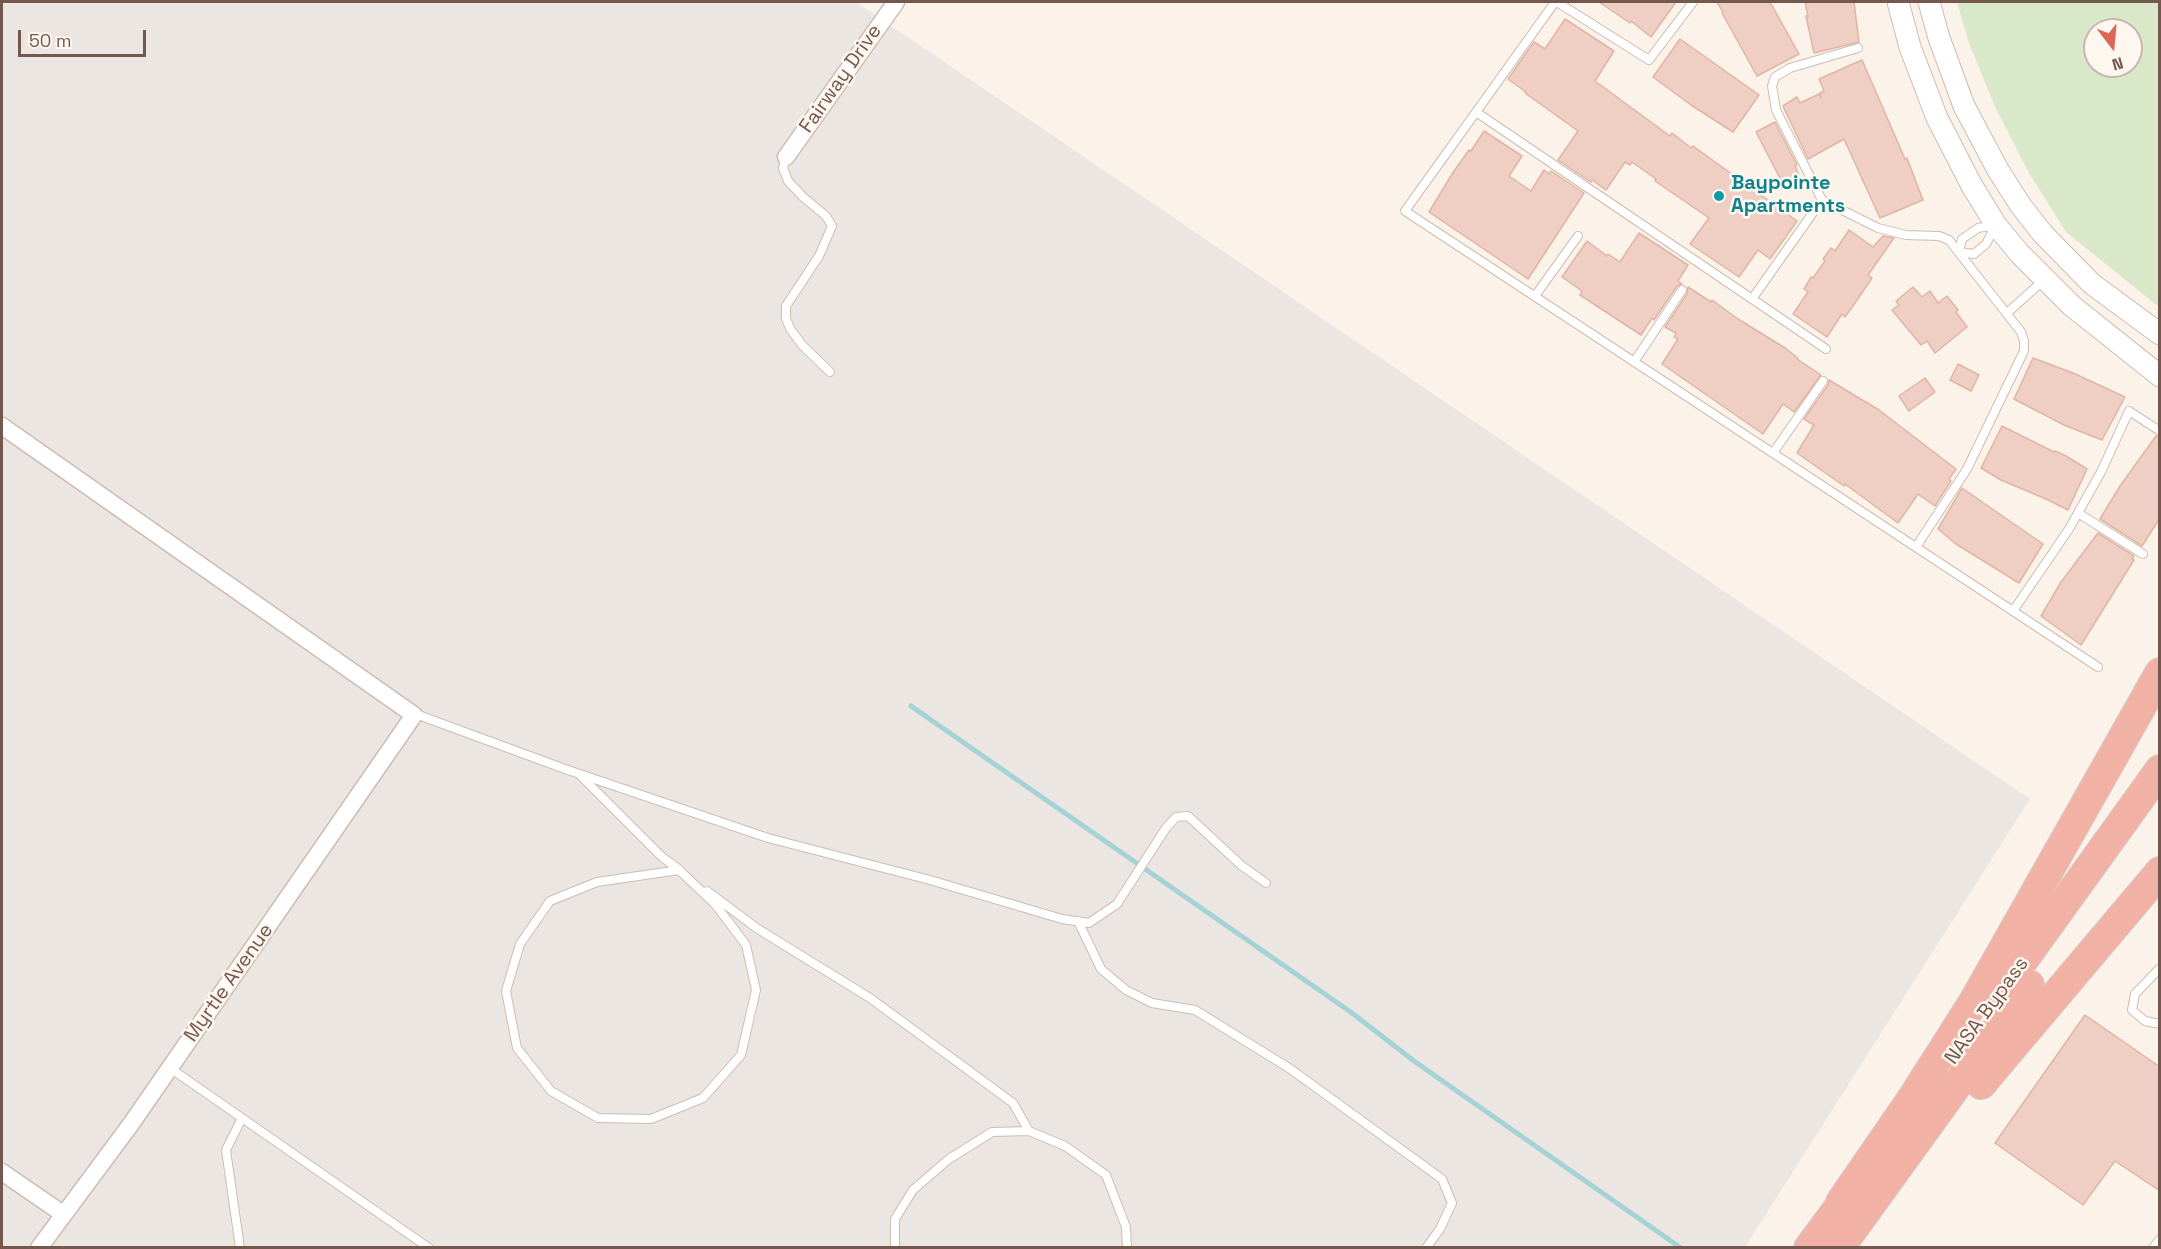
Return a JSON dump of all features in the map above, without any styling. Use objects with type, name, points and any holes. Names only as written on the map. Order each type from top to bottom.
[{"type":"highway","points":[[1841,1202],[1912,1100],[1975,1000],[2160,673]]},
{"type":"highway","name":"NASA Bypass","points":[[1809,1248],[1841,1202],[1919,1106],[2160,770]]},
{"type":"highway","name":"NASA Bypass","points":[[1839,1248],[2160,806]]},
{"type":"highway","points":[[1845,1248],[2160,872]]},
{"type":"street","name":"Fairway Drive","points":[[786,157],[896,2]]},
{"type":"street","points":[[1898,2],[1910,47],[1936,118],[1962,169],[1996,225],[2044,280],[2072,306],[2160,375]]},
{"type":"street","points":[[1929,2],[1950,71],[1980,138],[1998,170],[2026,213],[2067,260],[2092,284]]},
{"type":"street","points":[[1980,138],[1979,154],[1998,193],[1996,225]]},
{"type":"street","points":[[1996,225],[2013,222],[2023,226],[2051,260],[2092,284],[2160,334]]},
{"type":"street","points":[[2,426],[412,713]]},
{"type":"street","name":"Myrtle Avenue","points":[[39,1248],[131,1124],[412,713]]},
{"type":"street","points":[[2,1172],[63,1214]]},
{"type":"lane","points":[[1693,2],[1649,60],[1556,2],[1405,211],[2097,667]]},
{"type":"lane","points":[[1858,48],[1790,68],[1775,77],[1772,86],[1776,110],[1822,200],[1878,228],[1906,235],[1939,236],[1949,240],[2021,332],[2024,351],[1967,470],[1916,547]]},
{"type":"lane","points":[[1476,112],[1826,349]]},
{"type":"lane","points":[[786,157],[783,168],[788,181],[826,216],[831,226],[819,256],[786,306],[786,319],[803,346],[830,372]]},
{"type":"lane","points":[[1752,299],[1822,200]]},
{"type":"lane","points":[[1959,252],[1962,239],[1978,228],[1996,225]]},
{"type":"lane","points":[[1959,252],[1974,254],[1986,244],[1996,225]]},
{"type":"lane","points":[[1535,296],[1578,236]]},
{"type":"lane","points":[[2007,313],[2044,280]]},
{"type":"lane","points":[[1634,362],[1682,290]]},
{"type":"lane","points":[[1773,453],[1823,381]]},
{"type":"lane","points":[[2013,611],[2078,513],[2129,411],[2160,431]]},
{"type":"lane","points":[[2078,513],[2143,555]]},
{"type":"lane","points":[[412,713],[768,838],[930,880],[1062,919],[1089,923],[1117,904],[1166,828],[1176,817],[1188,816],[1242,866],[1266,883]]},
{"type":"lane","points":[[578,773],[662,857],[758,929],[870,998],[1004,1096],[1013,1103],[1029,1131]]},
{"type":"lane","points":[[679,870],[714,904],[746,945],[756,990],[741,1055],[703,1098],[651,1119],[598,1118],[551,1091],[517,1048],[506,991],[520,944],[550,901],[597,882],[679,870]]},
{"type":"lane","points":[[1078,921],[1101,969],[1126,990],[1152,1003],[1195,1010],[1288,1068],[1442,1179],[1452,1203],[1440,1229],[1426,1248]]},
{"type":"lane","points":[[2160,968],[2135,994],[2132,1010],[2145,1021],[2160,1024]]},
{"type":"lane","points":[[170,1068],[429,1248]]},
{"type":"lane","points":[[240,1248],[226,1150],[242,1118]]},
{"type":"lane","points":[[895,1248],[895,1219],[913,1190],[949,1159],[992,1132],[1029,1131],[1065,1146],[1106,1175],[1126,1227],[1127,1248]]},
{"type":"lane","points":[[2153,1248],[2160,1239]]},
{"type":"shaded area","points":[[2,2],[856,2],[2030,799],[1745,1247],[2,1248]]},
{"type":"green space","points":[[1957,2],[2159,2],[2159,307],[2066,232],[2029,173],[1996,109],[1969,43]]},
{"type":"building","points":[[1599,2],[1676,2],[1651,37],[1631,21],[1630,23]]},
{"type":"building","points":[[1717,2],[1770,2],[1799,54],[1757,76]]},
{"type":"building","points":[[1805,2],[1854,2],[1859,42],[1814,53]]},
{"type":"building","points":[[1565,19],[1614,51],[1595,81],[1670,136],[1672,133],[1691,148],[1693,146],[1797,221],[1770,259],[1758,250],[1739,277],[1690,244],[1709,218],[1655,181],[1656,179],[1632,162],[1630,165],[1625,162],[1606,190],[1558,160],[1578,131],[1508,79],[1534,42],[1545,49]]},
{"type":"building","points":[[1680,39],[1759,95],[1733,132],[1653,77]]},
{"type":"building","points":[[1862,60],[1905,159],[1907,158],[1923,200],[1880,218],[1844,139],[1808,159],[1783,106],[1797,97],[1800,103],[1819,94],[1821,98],[1820,93],[1824,91],[1819,79]]},
{"type":"building","points":[[1775,122],[1797,165],[1795,166],[1799,175],[1783,184],[1756,132]]},
{"type":"building","points":[[1484,131],[1522,156],[1509,176],[1531,191],[1544,170],[1549,174],[1551,171],[1584,193],[1528,279],[1429,212],[1454,171]]},
{"type":"building","points":[[1849,230],[1873,247],[1883,236],[1894,238],[1868,275],[1872,278],[1845,317],[1842,314],[1827,337],[1793,314],[1808,292],[1804,289],[1811,277],[1813,278],[1825,261],[1823,259],[1831,248],[1835,251]]},
{"type":"building","points":[[1639,233],[1688,265],[1678,281],[1682,284],[1677,286],[1641,335],[1580,295],[1582,291],[1562,277],[1587,241],[1607,256],[1608,254],[1620,262]]},
{"type":"building","points":[[1688,287],[1785,348],[1821,375],[1794,412],[1783,404],[1763,434],[1662,364],[1678,339],[1674,337],[1676,333],[1665,327],[1687,294]]},
{"type":"building","points":[[1913,287],[1922,297],[1930,291],[1938,303],[1947,296],[1967,327],[1935,353],[1927,341],[1921,345],[1892,310],[1899,305],[1896,301]]},
{"type":"building","points":[[2033,358],[2073,373],[2125,397],[2102,440],[2064,425],[2014,399]]},
{"type":"building","points":[[1958,364],[1979,375],[1971,391],[1950,380]]},
{"type":"building","points":[[1925,378],[1935,392],[1909,411],[1899,396]]},
{"type":"building","points":[[1829,380],[1879,410],[1956,469],[1935,506],[1918,494],[1898,523],[1845,484],[1844,486],[1797,453],[1814,425],[1804,419],[1828,385]]},
{"type":"building","points":[[2002,426],[2066,456],[2087,469],[2068,510],[2001,480],[1981,468]]},
{"type":"building","points":[[2156,436],[2160,437],[2160,518],[2142,546],[2100,519],[2120,486]]},
{"type":"building","points":[[1962,488],[2043,544],[2019,583],[1956,544],[1938,529]]},
{"type":"building","points":[[2098,533],[2134,556],[2132,559],[2134,560],[2081,645],[2041,616],[2061,582]]},
{"type":"building","points":[[2085,1015],[2160,1067],[2160,1191],[2115,1161],[2083,1205],[1995,1143]]},
{"type":"waterway","points":[[911,706],[1352,1013],[1414,1061],[1681,1248]]},
{"type":"place","name":"Baypointe Apartments","points":[[1719,196]]}]
